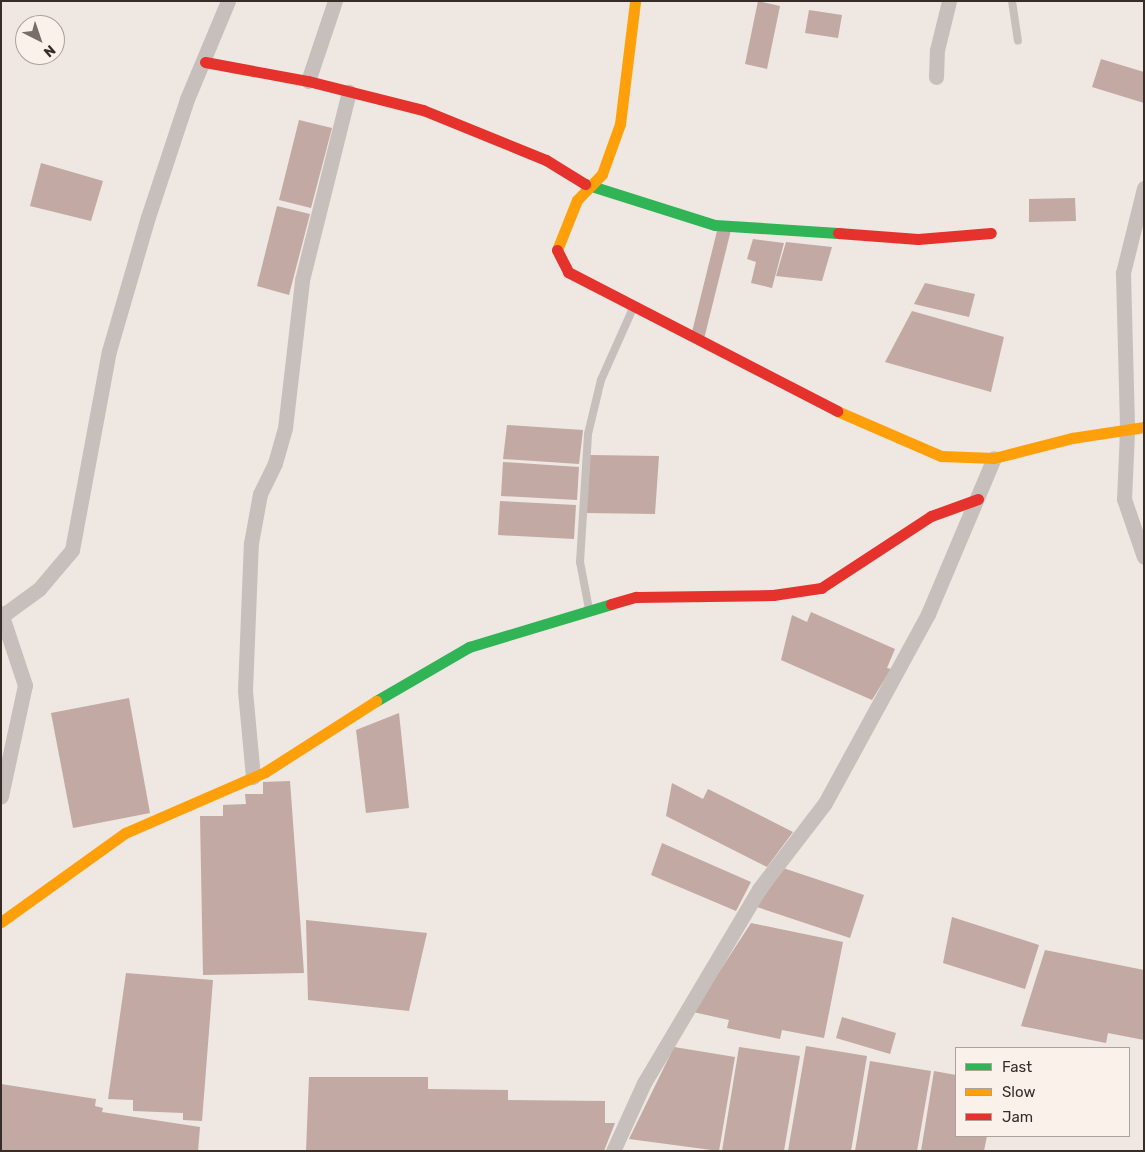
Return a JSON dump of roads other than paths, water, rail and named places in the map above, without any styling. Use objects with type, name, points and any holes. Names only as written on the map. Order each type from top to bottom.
[{"type":"street","points":[[1,796],[20,722],[26,685],[2,615],[39,588],[72,550],[109,351],[151,208],[187,99],[205,62],[228,1]]},
{"type":"street","points":[[308,81],[335,1]]},
{"type":"street","points":[[635,1],[620,124],[602,174],[577,200],[557,250],[568,272],[808,399],[940,456],[994,458],[1072,438],[1144,427]]},
{"type":"street","points":[[936,76],[937,50],[949,1]]},
{"type":"street","points":[[205,62],[308,81],[423,110],[546,160],[590,187],[715,225],[918,239],[991,233]]},
{"type":"street","points":[[253,777],[246,690],[251,543],[260,494],[275,463],[285,428],[302,280],[349,92]]},
{"type":"street","points":[[1144,188],[1123,272],[1127,431],[1124,499],[1144,557]]},
{"type":"street","points":[[613,1151],[644,1083],[759,889],[825,803],[928,614],[994,458]]},
{"type":"street","points":[[1,922],[125,834],[253,777],[419,673],[469,647],[589,610],[636,598],[773,595],[821,588],[931,516],[978,499]]},
{"type":"lane","points":[[1012,1],[1018,41]]},
{"type":"lane","points":[[589,610],[580,562],[590,425],[602,380],[633,308]]}]
